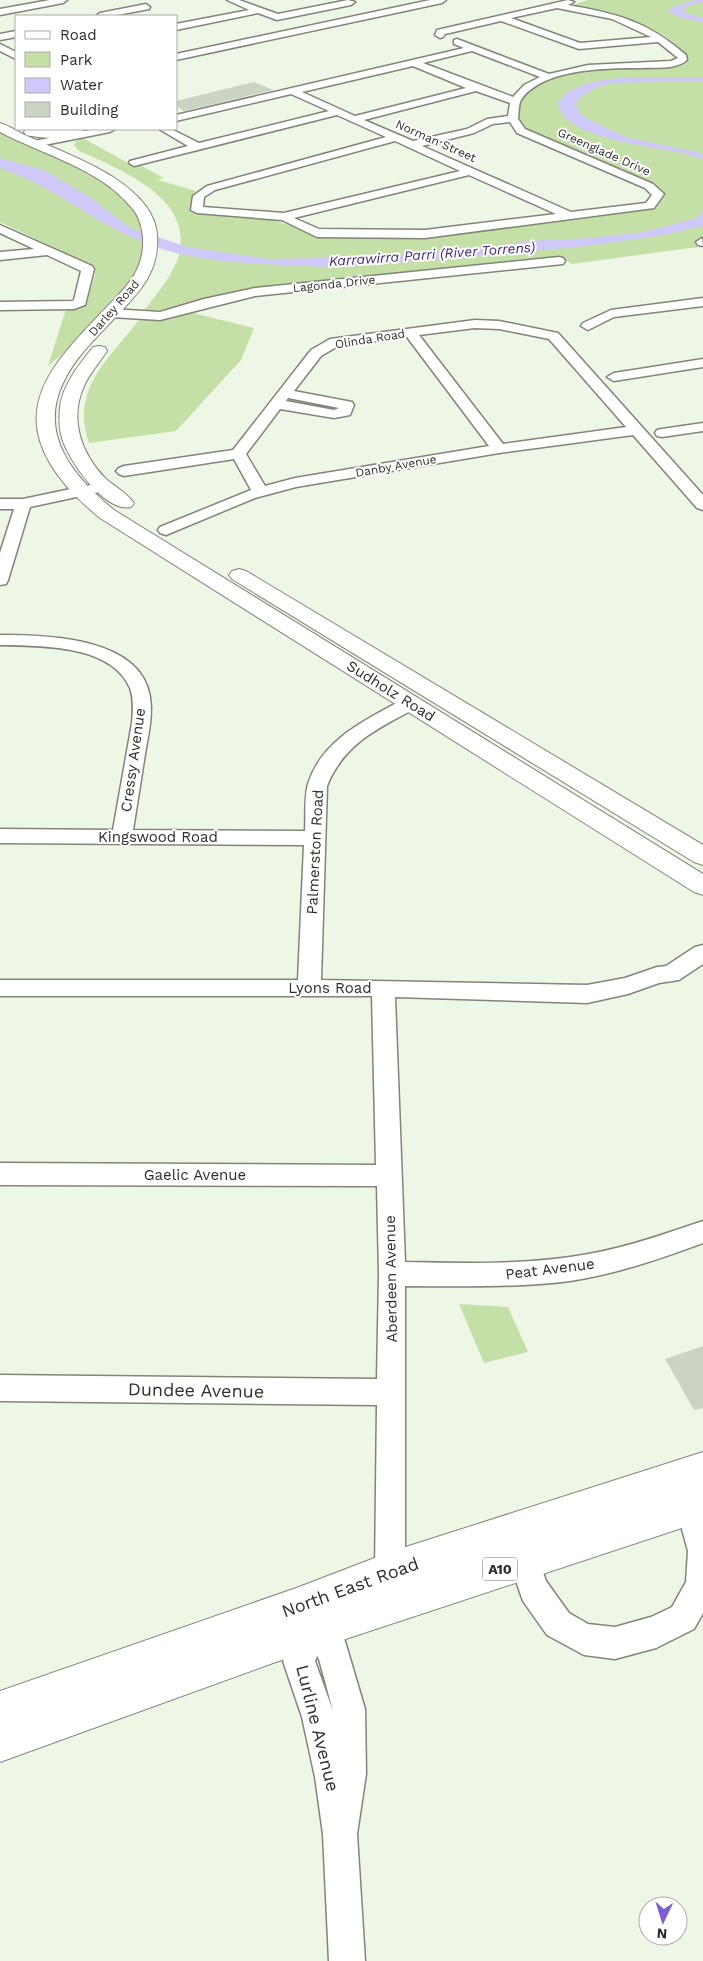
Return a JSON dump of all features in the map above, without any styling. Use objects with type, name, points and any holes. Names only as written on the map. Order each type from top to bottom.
[{"type":"main road","name":"Darley Road","points":[[22,130],[65,148],[116,173],[145,193]]},
{"type":"main road","points":[[65,148],[72,139],[99,130]]},
{"type":"main road","points":[[37,137],[79,132]]},
{"type":"main road","name":"Darley Road","points":[[37,137],[116,185],[137,204],[147,222],[151,240],[150,255],[138,282],[60,372],[48,402],[46,429],[51,447],[66,474],[82,493]]},
{"type":"main road","name":"Darley Road","points":[[104,487],[86,468],[78,455],[70,436],[68,416],[74,388],[85,369],[142,302]]},
{"type":"main road","name":"Sudholz Road","points":[[104,487],[128,506],[166,530],[703,856]]},
{"type":"main road","name":"Sudholz Road","points":[[82,493],[107,514],[703,886]]},
{"type":"main road","points":[[142,536],[166,530]]},
{"type":"main road","points":[[328,653],[350,642]]},
{"type":"main road","name":"North East Road","points":[[0,1742],[304,1619],[390,1571],[694,1490]]},
{"type":"main road","name":"North East Road","points":[[0,1712],[304,1619],[524,1561],[694,1490]]},
{"type":"street","points":[[106,15],[150,8],[132,0]]},
{"type":"street","points":[[231,0],[256,11],[277,17],[355,4],[382,13]]},
{"type":"street","points":[[178,57],[442,0]]},
{"type":"street","points":[[548,76],[440,35],[440,32],[576,0]]},
{"type":"street","points":[[0,12],[56,1]]},
{"type":"street","points":[[411,144],[470,131],[491,121],[513,119],[515,101],[527,88],[548,76],[589,68],[673,64],[682,60],[682,57],[661,39],[624,20],[558,5]]},
{"type":"street","points":[[178,27],[256,11]]},
{"type":"street","points":[[502,18],[579,46],[661,39]]},
{"type":"street","points":[[178,20],[190,24]]},
{"type":"street","points":[[0,37],[15,34]]},
{"type":"street","points":[[0,47],[14,59]]},
{"type":"street","points":[[178,118],[468,50],[470,47]]},
{"type":"street","points":[[414,63],[476,88],[515,101]]},
{"type":"street","points":[[354,119],[476,88]]},
{"type":"street","name":"Norman Street","points":[[292,91],[569,216]]},
{"type":"street","points":[[134,163],[338,112]]},
{"type":"street","name":"Greenglade Drive","points":[[396,138],[211,188],[199,196],[197,210],[284,217],[317,233],[425,234],[569,216],[618,212],[650,206],[658,194],[649,186],[521,131],[513,119]]},
{"type":"street","points":[[37,137],[99,130]]},
{"type":"street","points":[[37,137],[99,130]]},
{"type":"street","points":[[166,130],[198,147]]},
{"type":"street","points":[[284,217],[330,203],[428,183],[471,171]]},
{"type":"street","points":[[0,229],[88,269],[80,302],[74,306],[0,306]]},
{"type":"street","points":[[0,256],[49,251]]},
{"type":"street","name":"Lagonda Drive","points":[[111,313],[152,317],[171,314],[209,302],[255,292],[559,261]]},
{"type":"street","points":[[588,326],[611,314],[703,302]]},
{"type":"street","name":"Olinda Road","points":[[238,454],[316,353],[335,342],[474,324],[499,325],[553,336],[634,430]]},
{"type":"street","points":[[411,333],[499,449]]},
{"type":"street","points":[[614,377],[703,363]]},
{"type":"street","points":[[662,433],[703,427]]},
{"type":"street","points":[[634,430],[703,505]]},
{"type":"street","name":"Danby Avenue","points":[[166,530],[232,501],[260,491],[295,483],[499,449],[634,430]]},
{"type":"street","points":[[124,471],[238,454],[260,491]]},
{"type":"street","points":[[0,504],[23,504],[104,487]]},
{"type":"street","points":[[0,580],[23,504]]},
{"type":"street","name":"Cressy Avenue","points":[[0,640],[38,640],[74,645],[104,655],[126,668],[139,688],[142,705],[141,723],[122,836]]},
{"type":"street","name":"Palmerston Road","points":[[309,988],[317,786],[321,774],[335,751],[354,735],[410,703]]},
{"type":"street","name":"Kingswood Road","points":[[0,836],[315,838]]},
{"type":"street","points":[[657,976],[665,963],[703,936]]},
{"type":"street","name":"Lyons Road","points":[[0,988],[383,988],[587,994],[628,986],[657,976],[671,974],[680,970],[703,953]]},
{"type":"street","name":"Aberdeen Avenue","points":[[383,988],[392,1274],[390,1571]]},
{"type":"street","name":"Gaelic Avenue","points":[[0,1174],[389,1176]]},
{"type":"street","name":"Peat Avenue","points":[[392,1274],[513,1275],[572,1270],[638,1255],[703,1232]]},
{"type":"street","name":"Dundee Avenue","points":[[0,1388],[392,1392]]},
{"type":"street","points":[[524,1561],[534,1590],[558,1624],[584,1639],[616,1643],[656,1632],[683,1618],[701,1585],[703,1552],[694,1490]]},
{"type":"street","name":"Lurline Avenue","points":[[304,1619],[299,1661],[327,1750],[340,1834],[347,1961]]},
{"type":"green space","points":[[588,0],[703,0],[703,239],[695,240],[698,247],[572,264],[560,257],[351,280],[142,313],[167,279],[178,258],[181,237],[176,219],[166,203],[133,177],[78,150],[74,145],[78,138],[81,137],[128,163],[138,164],[164,178],[158,180],[196,191],[193,194],[192,203],[195,213],[274,220],[315,234],[427,235],[655,208],[663,194],[528,130],[517,118],[521,100],[535,87],[552,78],[572,72],[594,69],[678,65],[688,59],[679,47],[652,29],[637,22],[574,7],[573,5]]},
{"type":"green space","points":[[0,130],[85,170],[101,180],[129,202],[139,216],[142,225],[143,252],[138,269],[131,280],[96,321],[48,366],[66,309],[79,309],[85,306],[95,275],[95,267],[0,222]]},
{"type":"green space","points":[[193,313],[254,328],[241,360],[176,431],[89,443],[84,424],[84,407],[88,391],[104,363],[115,349],[138,321]]},
{"type":"green space","points":[[459,1304],[508,1307],[528,1352],[484,1363]]},
{"type":"water","points":[[694,0],[703,0],[703,2],[687,6],[683,10],[686,13],[703,18],[703,22],[685,19],[668,12],[670,8]]},
{"type":"water","points":[[628,77],[703,77],[703,81],[610,83],[591,90],[577,100],[576,106],[581,114],[625,137],[702,153],[703,160],[684,153],[629,143],[590,132],[574,125],[563,115],[558,103],[563,96],[571,91],[589,83]]},
{"type":"water","name":"Karrawirra Parri (River Torrens)","points":[[0,158],[46,171],[91,198],[130,228],[188,247],[269,259],[383,257],[494,247],[527,241],[590,238],[644,232],[696,218],[702,213],[703,209],[703,226],[658,236],[577,247],[359,266],[321,267],[227,261],[173,252],[155,247],[120,232],[36,183],[0,168]]},
{"type":"building","points":[[254,82],[273,90],[184,111],[178,107],[178,101]]},
{"type":"building","points":[[703,1346],[703,1408],[694,1410],[665,1359]]}]
